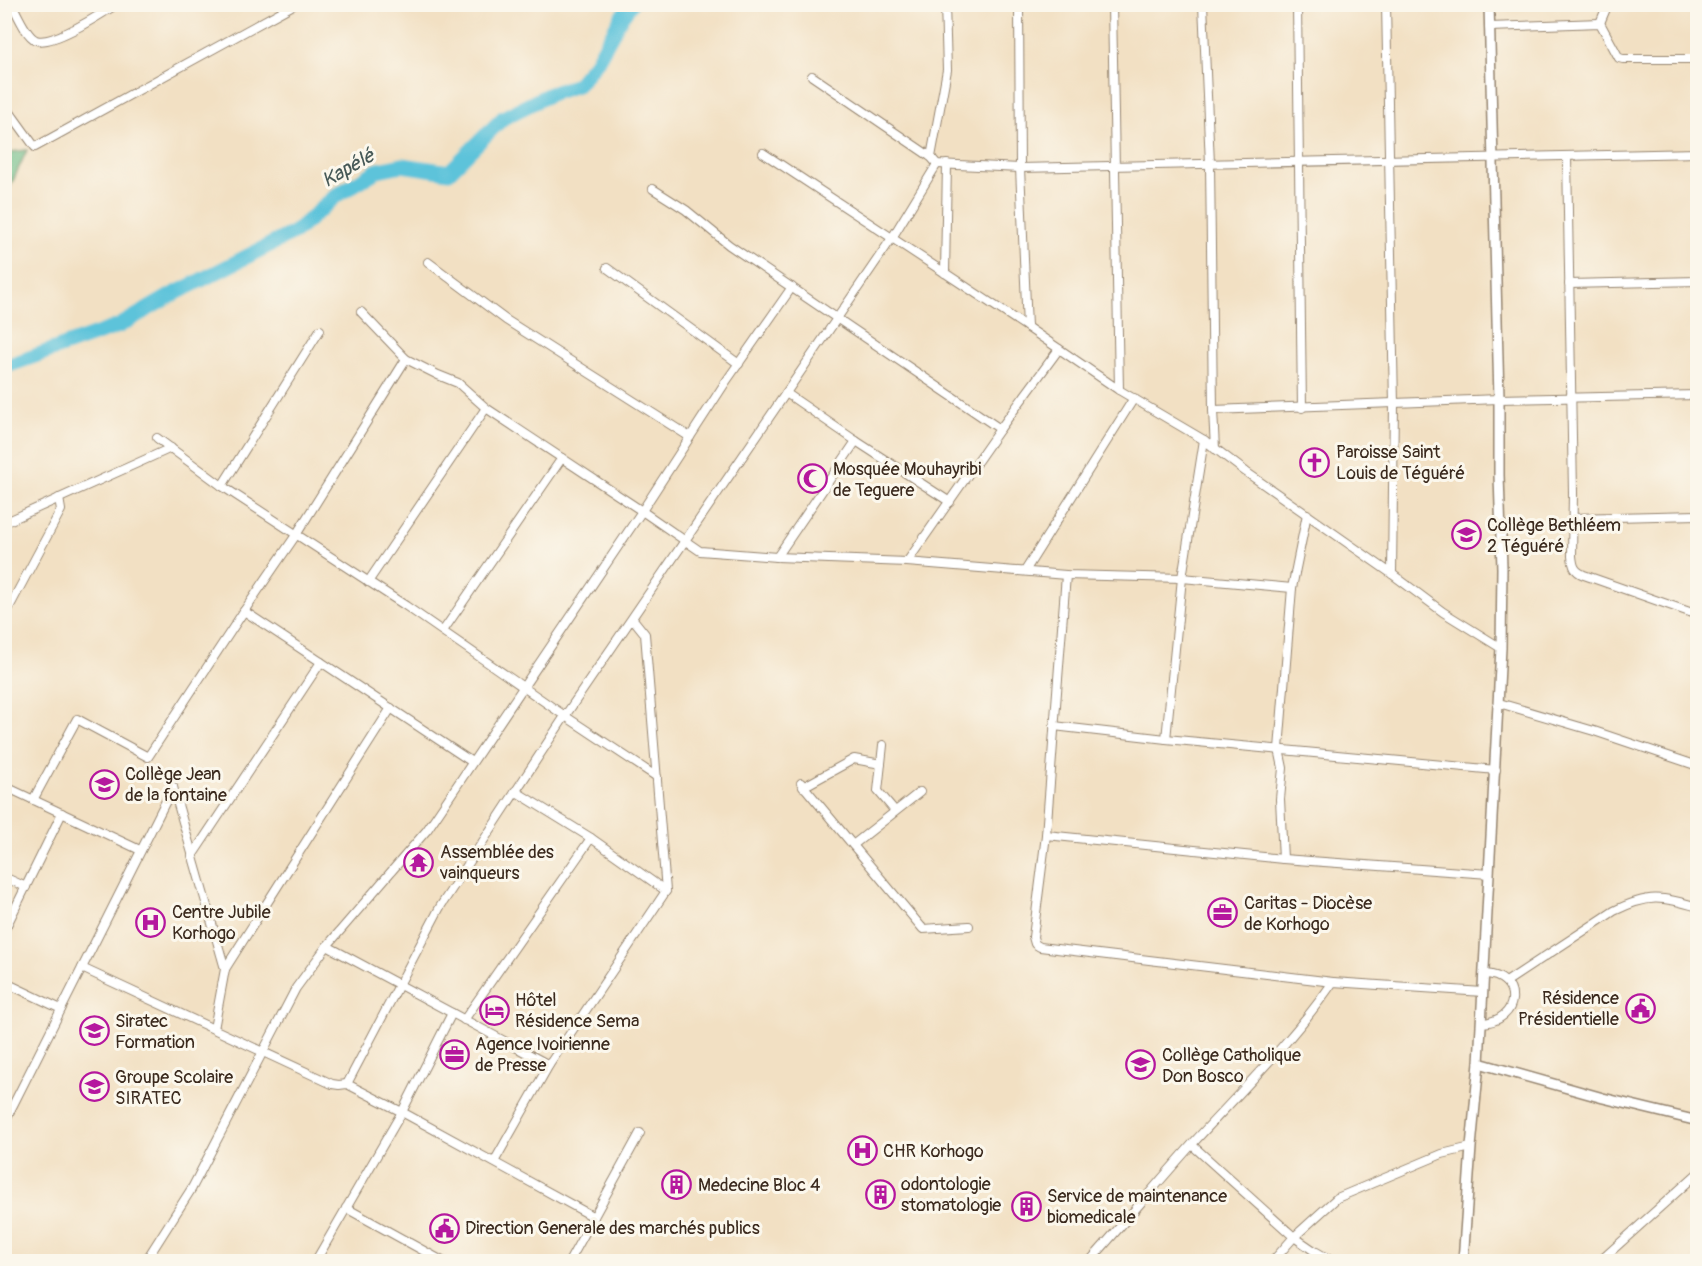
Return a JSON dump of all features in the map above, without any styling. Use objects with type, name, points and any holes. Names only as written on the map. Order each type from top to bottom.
[{"type":"street","points":[[12,4],[29,34],[36,40],[47,41],[64,35],[117,4]]},
{"type":"street","points":[[4,104],[35,147],[283,8],[295,4]]},
{"type":"street","points":[[931,157],[947,70],[945,4]]},
{"type":"street","points":[[1019,4],[1020,168],[1027,327]]},
{"type":"street","points":[[1112,4],[1119,390]]},
{"type":"street","points":[[1203,4],[1210,164],[1215,449]]},
{"type":"street","points":[[1298,4],[1302,408]]},
{"type":"street","points":[[1386,4],[1394,404],[1392,574]]},
{"type":"street","points":[[1463,1262],[1479,1063],[1501,648],[1502,568],[1490,4]]},
{"type":"street","points":[[1600,23],[1608,4]]},
{"type":"street","points":[[1489,27],[1600,23]]},
{"type":"street","points":[[1600,23],[1619,58],[1698,59]]},
{"type":"street","points":[[812,76],[931,157],[937,164],[1020,168],[1698,153]]},
{"type":"street","points":[[763,153],[1119,390],[1204,440],[1443,612],[1501,648]]},
{"type":"street","points":[[1567,156],[1573,566],[1576,572],[1698,615]]},
{"type":"street","points":[[347,1084],[440,907],[565,716],[838,319],[892,238],[937,164]]},
{"type":"street","points":[[945,273],[947,164]]},
{"type":"street","points":[[653,189],[686,210],[729,245],[1000,429]]},
{"type":"street","points":[[428,262],[506,320],[690,437]]},
{"type":"street","points":[[607,268],[739,364]]},
{"type":"street","points":[[1569,284],[1698,281]]},
{"type":"street","points":[[146,1262],[192,1188],[296,988],[327,946],[427,830],[792,287]]},
{"type":"street","points":[[361,312],[406,359],[458,383],[486,408],[700,551],[777,557],[907,562],[1066,574],[1182,578],[1292,588]]},
{"type":"street","points":[[222,486],[320,330]]},
{"type":"street","points":[[907,562],[1000,429],[1059,350]]},
{"type":"street","points":[[33,800],[77,720],[148,757],[296,535],[406,359]]},
{"type":"street","points":[[786,393],[950,502]]},
{"type":"street","points":[[1213,410],[1499,399],[1698,395]]},
{"type":"street","points":[[1025,571],[1134,398]]},
{"type":"street","points":[[368,582],[486,408]]},
{"type":"street","points":[[157,438],[222,486],[443,631],[657,777]]},
{"type":"street","points":[[1166,740],[1182,578],[1204,440]]},
{"type":"street","points":[[777,557],[856,441]]},
{"type":"street","points":[[4,523],[171,448]]},
{"type":"street","points":[[443,631],[562,458]]},
{"type":"street","points":[[6,611],[61,510],[59,498]]},
{"type":"street","points":[[1282,859],[1280,798],[1283,768],[1279,749],[1292,588],[1307,514]]},
{"type":"street","points":[[1573,518],[1698,515]]},
{"type":"street","points":[[1066,574],[1046,835],[1035,944],[1148,961],[1333,982],[1483,992]]},
{"type":"street","points":[[244,611],[472,762]]},
{"type":"street","points":[[494,1162],[549,1065],[666,891],[645,634],[633,619]]},
{"type":"street","points":[[192,856],[321,662]]},
{"type":"street","points":[[1499,703],[1594,731],[1698,766]]},
{"type":"street","points":[[214,1029],[225,969],[391,708]]},
{"type":"street","points":[[1054,726],[1166,740],[1496,770]]},
{"type":"street","points":[[883,745],[878,791],[895,811]]},
{"type":"street","points":[[881,764],[854,759],[802,785],[922,928],[969,926]]},
{"type":"street","points":[[4,786],[140,850]]},
{"type":"street","points":[[4,1123],[173,787],[225,969]]},
{"type":"street","points":[[515,791],[591,838],[666,891]]},
{"type":"street","points":[[853,845],[920,792]]},
{"type":"street","points":[[4,931],[62,813]]},
{"type":"street","points":[[1046,835],[1282,859],[1489,874]]},
{"type":"street","points":[[464,1020],[591,838]]},
{"type":"street","points":[[4,877],[26,887]]},
{"type":"street","points":[[1506,982],[1633,901],[1663,898],[1698,907]]},
{"type":"street","points":[[327,946],[549,1065]]},
{"type":"street","points":[[82,968],[332,1084],[347,1084],[594,1217]]},
{"type":"street","points":[[1481,1023],[1497,1021],[1510,1009],[1513,1001],[1512,990],[1506,982],[1492,974],[1484,974]]},
{"type":"street","points":[[4,982],[61,1009]]},
{"type":"street","points":[[1089,1262],[1191,1145],[1296,1032],[1333,982]]},
{"type":"street","points":[[315,1262],[402,1112],[452,1013]]},
{"type":"street","points":[[1479,1063],[1698,1122]]},
{"type":"street","points":[[569,1262],[640,1133]]},
{"type":"street","points":[[1191,1145],[1294,1238],[1334,1262]]},
{"type":"street","points":[[1272,1262],[1337,1198],[1442,1154],[1471,1147]]},
{"type":"street","points":[[1599,1262],[1698,1173]]},
{"type":"street","points":[[346,1208],[443,1261]]},
{"type":"green space","points":[[27,150],[5,198],[5,153]]},
{"type":"waterway","name":"Kapélé","points":[[4,367],[119,326],[170,296],[295,232],[337,195],[378,170],[402,165],[449,172],[503,118],[550,94],[577,85],[597,61],[631,4]]},
{"type":"place","name":"Paroisse Saint Louis de Téguéré","points":[[1315,462]]},
{"type":"place","name":"Mosquée Mouhayribi de Teguere","points":[[812,479]]},
{"type":"place","name":"Collège Bethléem 2 Téguéré","points":[[1466,535]]},
{"type":"place","name":"Collège Jean de la fontaine","points":[[104,784]]},
{"type":"place","name":"Assemblée des vainqueurs","points":[[419,862]]},
{"type":"place","name":"Caritas - Diocèse de Korhogo","points":[[1223,913]]},
{"type":"place","name":"Centre Jubile Korhogo","points":[[151,922]]},
{"type":"place","name":"Résidence Présidentielle","points":[[1640,1008]]},
{"type":"place","name":"Hôtel Résidence Sema","points":[[494,1010]]},
{"type":"place","name":"Siratec Formation","points":[[94,1031]]},
{"type":"place","name":"Agence Ivoirienne de Presse","points":[[454,1054]]},
{"type":"place","name":"Collège Catholique Don Bosco","points":[[1141,1065]]},
{"type":"place","name":"Groupe Scolaire SIRATEC","points":[[94,1087]]},
{"type":"place","name":"CHR Korhogo","points":[[862,1151]]},
{"type":"place","name":"Medecine Bloc 4","points":[[677,1185]]},
{"type":"place","name":"odontologie stomatologie","points":[[880,1194]]},
{"type":"place","name":"Service de maintenance biomedicale","points":[[1026,1206]]},
{"type":"place","name":"Direction Generale des marchés publics","points":[[444,1228]]}]
